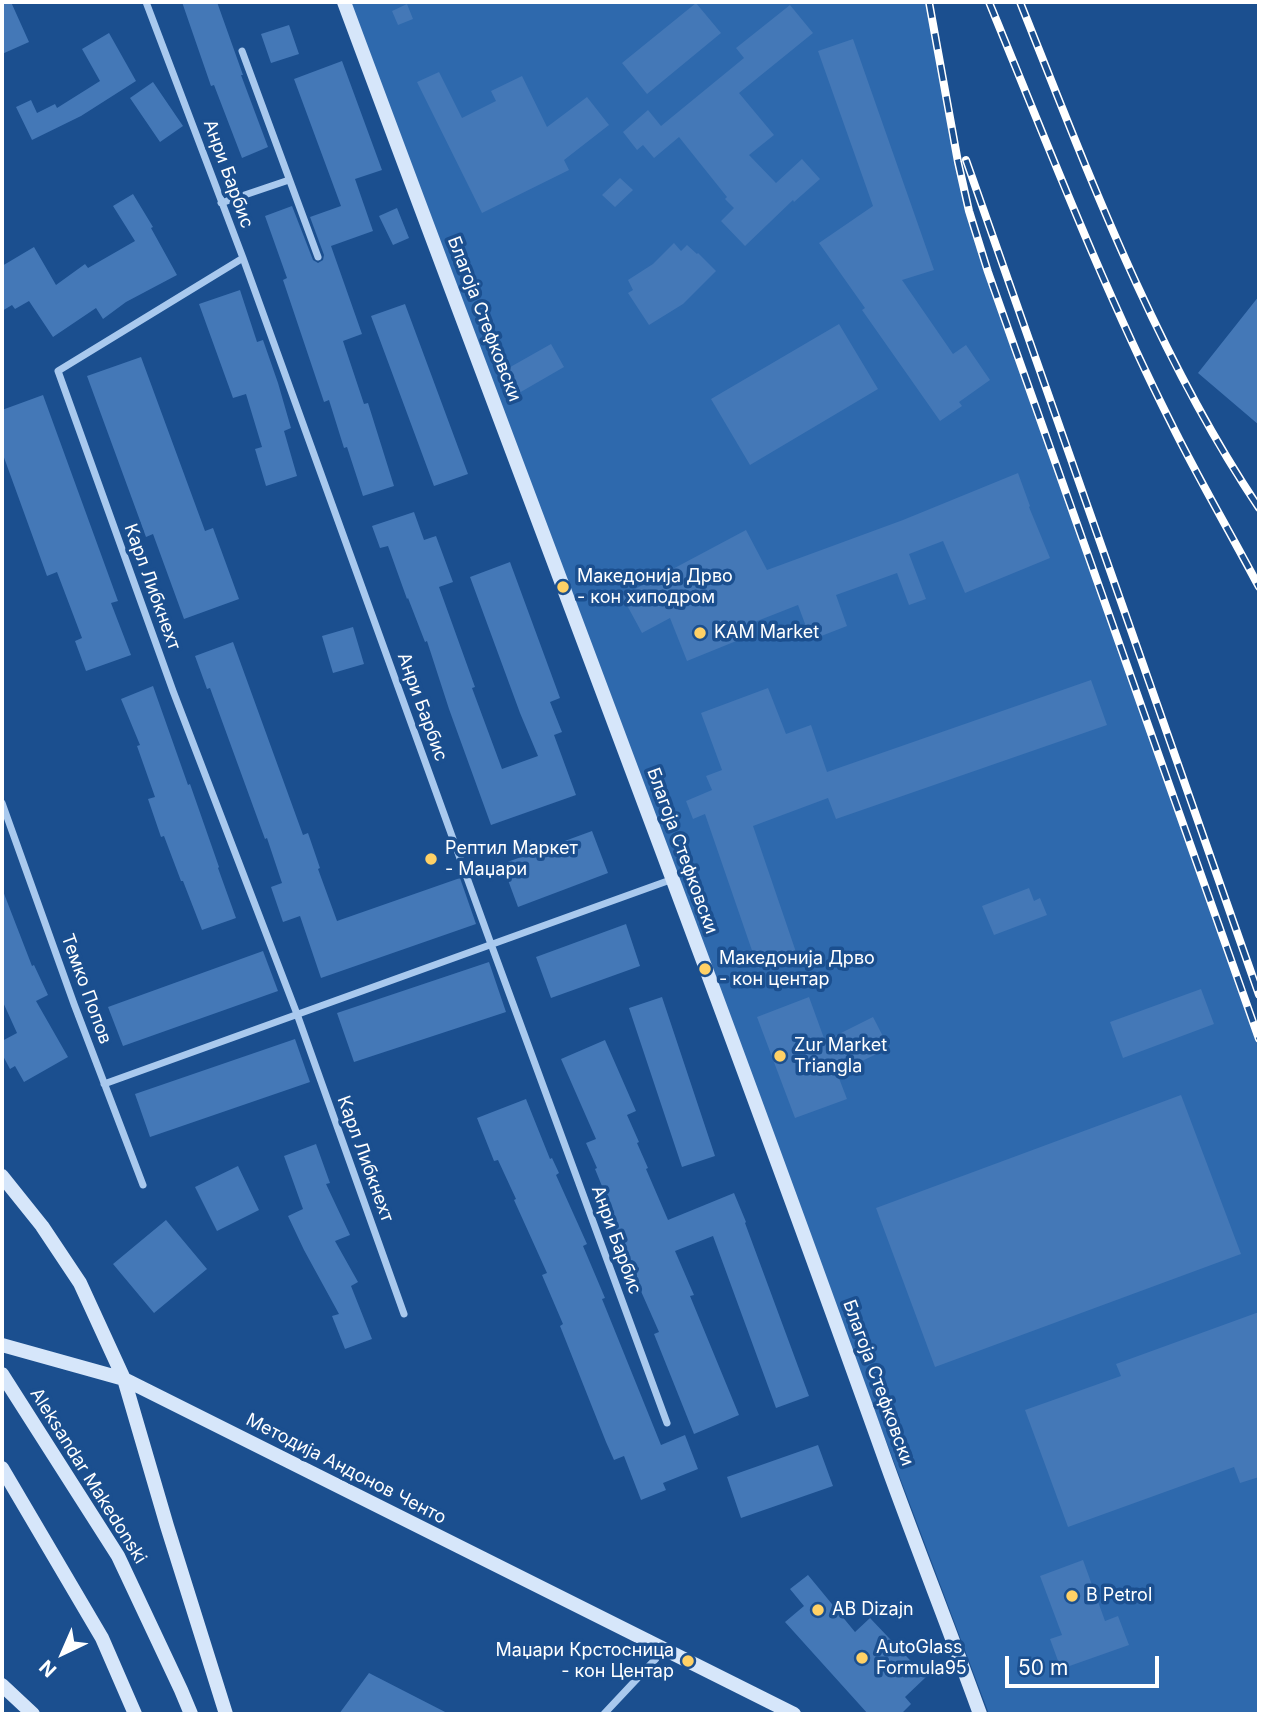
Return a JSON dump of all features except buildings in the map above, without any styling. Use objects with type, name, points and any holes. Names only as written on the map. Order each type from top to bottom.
[{"type":"main road","name":"Благоја Стефковски","points":[[344,2],[673,880],[980,1714]]},
{"type":"main road","points":[[2,1176],[42,1226],[80,1283],[124,1379],[226,1714]]},
{"type":"main road","name":"Методија Андонов Ченто","points":[[2,1345],[124,1379],[794,1714]]},
{"type":"main road","name":"Aleksandar Makedonski","points":[[2,1374],[118,1556],[191,1714]]},
{"type":"main road","points":[[2,1468],[102,1638],[135,1714]]},
{"type":"main road","points":[[2,1685],[33,1714]]},
{"type":"main road","points":[[967,1714],[969,1685]]},
{"type":"street","name":"Анри Барбис","points":[[146,2],[243,258],[667,1423]]},
{"type":"street","points":[[242,51],[318,257]]},
{"type":"street","points":[[221,203],[289,180]]},
{"type":"street","name":"Карл Либкнехт","points":[[243,258],[58,371],[173,691],[297,1014],[404,1314]]},
{"type":"street","name":"Темко Попов","points":[[2,803],[143,1185]]},
{"type":"street","points":[[104,1084],[673,880]]},
{"type":"street","points":[[604,1714],[664,1650]]},
{"type":"shaded area","points":[[344,2],[928,2],[958,162],[969,211],[988,272],[1259,1039],[1259,1714],[989,1714]]},
{"type":"railway","points":[[929,2],[958,162],[969,211],[988,272],[1259,1039]]},
{"type":"railway","points":[[989,2],[1122,319],[1181,444],[1259,587]]},
{"type":"railway","points":[[1020,2],[1099,197],[1156,325],[1187,387],[1259,508]]},
{"type":"railway","points":[[966,160],[1259,995]]},
{"type":"place","name":"Македонија Дрво - кон хиподром","points":[[563,587]]},
{"type":"place","name":"KAM Market","points":[[700,633]]},
{"type":"place","name":"Рептил Маркет - Маџари","points":[[431,859]]},
{"type":"place","name":"Македонија Дрво - кон центар","points":[[705,969]]},
{"type":"place","name":"Zur Market Triangla","points":[[780,1056]]},
{"type":"place","name":"B Petrol","points":[[1072,1596]]},
{"type":"place","name":"AB Dizajn","points":[[818,1610]]},
{"type":"place","name":"AutoGlass Formula95","points":[[862,1658]]},
{"type":"place","name":"Маџари Крстосница - кон Центар","points":[[688,1661]]}]
